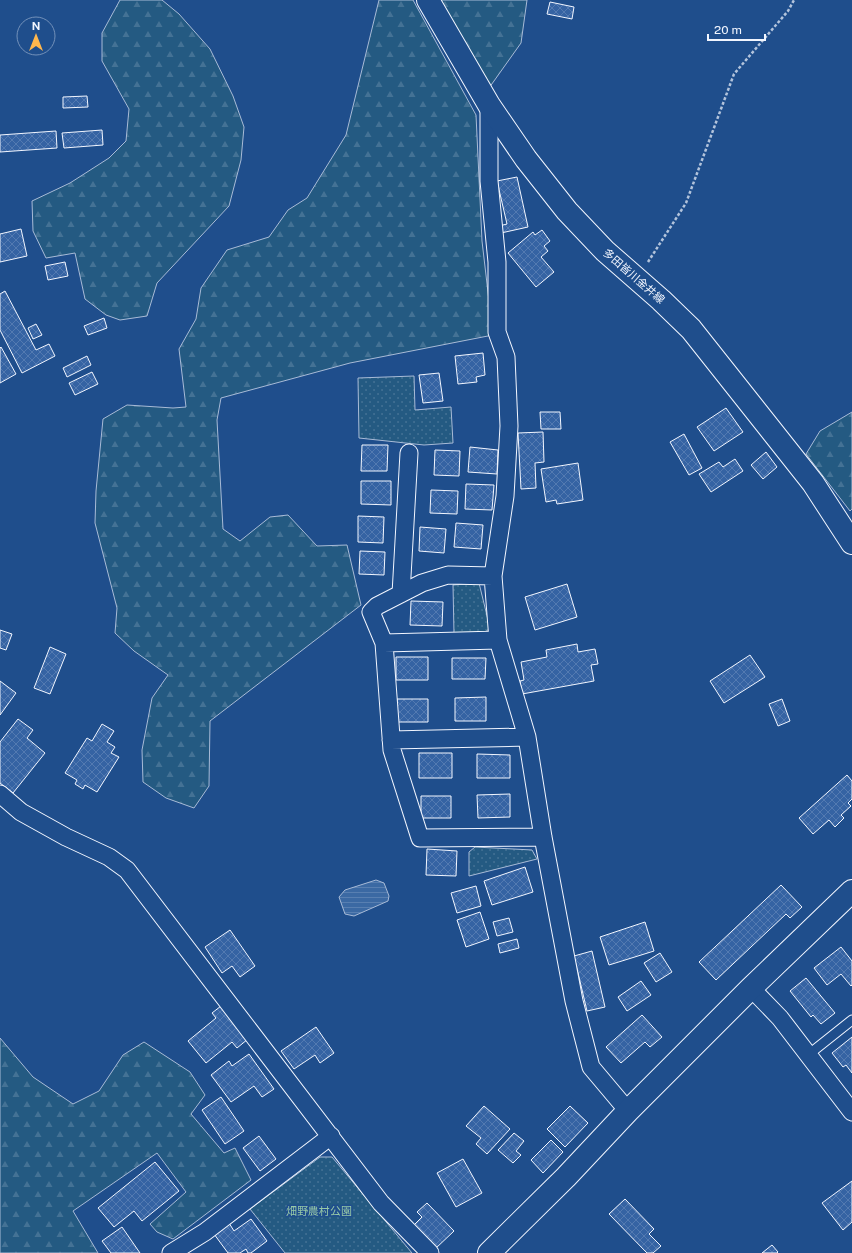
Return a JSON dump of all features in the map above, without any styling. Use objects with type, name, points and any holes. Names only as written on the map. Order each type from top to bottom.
[{"type":"main road","name":"多田皆川金井線","points":[[428,0],[489,105],[526,158],[567,210],[605,251],[638,279],[691,329],[813,483],[852,543]]},
{"type":"main road","points":[[489,1253],[566,1177],[628,1111],[751,988],[852,891]]},
{"type":"street","points":[[489,105],[489,181],[497,262],[498,332],[506,357],[509,426],[506,496],[493,576],[498,640],[527,737],[543,837],[574,1001],[591,1067],[628,1111]]},
{"type":"street","points":[[401,594],[409,453]]},
{"type":"street","points":[[493,576],[448,576],[422,583],[377,606],[372,612],[384,643],[392,750],[420,838],[543,837]]},
{"type":"street","points":[[384,643],[498,640]]},
{"type":"street","points":[[391,740],[527,737]]},
{"type":"street","points":[[0,794],[21,812],[66,837],[109,857],[127,870],[381,1203],[430,1253]]},
{"type":"street","points":[[751,988],[780,1018],[852,1112]]},
{"type":"street","points":[[171,1253],[205,1232],[331,1136]]},
{"type":"lane","points":[[808,1055],[852,1020]]},
{"type":"path","points":[[638,279],[686,203],[734,74],[788,11],[794,0]]},
{"type":"green space","points":[[120,0],[162,0],[179,14],[210,49],[233,96],[244,127],[241,160],[229,206],[157,283],[147,316],[120,320],[106,315],[85,299],[75,253],[46,258],[33,231],[32,201],[70,183],[109,158],[126,141],[129,109],[102,61],[102,33]]},
{"type":"green space","points":[[379,0],[413,0],[476,115],[482,241],[493,335],[350,363],[221,398],[217,420],[223,529],[240,541],[270,517],[288,515],[317,546],[347,545],[361,605],[210,721],[209,786],[194,808],[166,798],[143,782],[142,750],[152,698],[168,675],[134,651],[115,633],[117,608],[95,523],[96,491],[103,419],[127,405],[173,408],[186,407],[179,349],[196,319],[201,288],[227,250],[269,237],[288,210],[307,198],[346,135]]},
{"type":"green space","points":[[437,0],[527,0],[521,43],[489,88]]},
{"type":"green space","points":[[414,376],[415,410],[451,407],[453,443],[424,445],[359,438],[358,378]]},
{"type":"green space","points":[[852,412],[852,509],[850,511],[806,454],[820,431]]},
{"type":"green space","points":[[479,583],[490,628],[483,634],[454,634],[453,585]]},
{"type":"green space","points":[[475,847],[532,850],[537,859],[469,876],[469,852]]},
{"type":"green space","points":[[0,1038],[33,1077],[73,1104],[99,1091],[123,1055],[144,1042],[190,1072],[205,1095],[191,1114],[224,1153],[235,1148],[251,1180],[173,1239],[157,1232],[150,1224],[186,1192],[157,1153],[73,1211],[98,1253],[0,1253]]},
{"type":"green space","name":"畑野農村公園","points":[[320,1157],[332,1157],[412,1253],[285,1253],[250,1209]]},
{"type":"shaded area","points":[[376,880],[384,883],[389,896],[388,901],[354,916],[345,914],[339,897],[345,890]]},
{"type":"building","points":[[550,2],[574,7],[572,19],[547,14]]},
{"type":"building","points":[[87,96],[88,107],[63,108],[63,97]]},
{"type":"building","points":[[102,130],[103,145],[64,148],[62,133]]},
{"type":"building","points":[[56,131],[57,148],[0,152],[0,135]]},
{"type":"building","points":[[517,177],[528,227],[501,233],[499,226],[507,224],[497,181]]},
{"type":"building","points":[[21,229],[27,256],[0,262],[0,234]]},
{"type":"building","points":[[542,230],[550,241],[544,246],[548,251],[541,257],[554,272],[536,287],[508,253],[533,232],[535,235]]},
{"type":"building","points":[[65,262],[68,276],[48,280],[45,266]]},
{"type":"building","points":[[5,291],[36,350],[49,344],[55,356],[22,373],[0,330],[0,294]]},
{"type":"building","points":[[104,318],[107,328],[88,335],[84,326]]},
{"type":"building","points":[[36,324],[42,335],[33,339],[28,328]]},
{"type":"building","points":[[1,347],[16,374],[0,383],[0,348]]},
{"type":"building","points":[[483,353],[485,375],[476,377],[477,382],[458,384],[455,356]]},
{"type":"building","points":[[87,356],[91,365],[67,377],[63,368]]},
{"type":"building","points":[[92,372],[98,384],[75,395],[69,383]]},
{"type":"building","points":[[439,373],[443,401],[423,403],[419,375]]},
{"type":"building","points":[[726,408],[743,432],[714,451],[697,427]]},
{"type":"building","points":[[540,412],[560,412],[561,429],[541,429]]},
{"type":"building","points":[[543,432],[544,462],[535,463],[536,488],[521,489],[518,433]]},
{"type":"building","points":[[684,434],[702,468],[689,475],[670,442]]},
{"type":"building","points":[[362,445],[388,445],[387,471],[361,471]]},
{"type":"building","points":[[470,447],[498,450],[497,474],[468,472]]},
{"type":"building","points":[[435,450],[460,451],[459,476],[434,475]]},
{"type":"building","points":[[766,452],[777,467],[763,479],[751,465]]},
{"type":"building","points":[[735,459],[743,471],[711,492],[699,474],[719,462],[723,467]]},
{"type":"building","points":[[578,463],[583,500],[557,504],[556,500],[546,502],[541,469]]},
{"type":"building","points":[[361,481],[391,481],[391,505],[361,504]]},
{"type":"building","points":[[466,484],[494,485],[492,510],[465,509]]},
{"type":"building","points":[[431,490],[458,491],[457,514],[430,513]]},
{"type":"building","points":[[358,516],[384,517],[383,543],[358,542]]},
{"type":"building","points":[[456,523],[483,525],[481,549],[454,547]]},
{"type":"building","points":[[420,527],[446,529],[444,553],[419,551]]},
{"type":"building","points":[[360,551],[385,552],[384,575],[359,574]]},
{"type":"building","points":[[567,584],[577,617],[535,630],[525,597]]},
{"type":"building","points":[[411,601],[443,602],[442,626],[410,625]]},
{"type":"building","points":[[0,630],[12,634],[6,650],[0,648]]},
{"type":"building","points":[[577,644],[578,652],[595,649],[598,664],[591,665],[594,681],[522,694],[520,681],[524,680],[521,662],[547,657],[546,650]]},
{"type":"building","points":[[50,647],[66,654],[50,694],[34,688]]},
{"type":"building","points":[[750,655],[765,677],[724,703],[710,681]]},
{"type":"building","points":[[396,657],[428,657],[428,680],[396,680]]},
{"type":"building","points":[[452,658],[486,658],[485,679],[452,679]]},
{"type":"building","points":[[0,681],[16,693],[0,715]]},
{"type":"building","points":[[486,697],[486,721],[455,721],[455,698]]},
{"type":"building","points":[[397,699],[428,699],[428,722],[397,722]]},
{"type":"building","points":[[782,699],[790,721],[778,726],[769,704]]},
{"type":"building","points":[[18,719],[33,730],[27,738],[45,753],[13,793],[0,783],[0,742]]},
{"type":"building","points":[[102,724],[114,731],[107,742],[115,747],[111,753],[119,757],[97,792],[85,785],[83,789],[75,784],[77,780],[65,773],[87,738],[92,741]]},
{"type":"building","points":[[419,753],[452,753],[452,778],[419,778]]},
{"type":"building","points":[[477,754],[510,755],[510,778],[477,778]]},
{"type":"building","points":[[847,775],[852,781],[852,799],[848,803],[851,806],[841,815],[844,818],[835,827],[829,820],[813,834],[799,818]]},
{"type":"building","points":[[510,794],[510,817],[478,818],[477,795]]},
{"type":"building","points":[[421,796],[451,796],[451,818],[421,818]]},
{"type":"building","points":[[427,849],[457,851],[456,876],[426,875]]},
{"type":"building","points":[[525,867],[533,892],[492,905],[484,881]]},
{"type":"building","points":[[781,885],[802,907],[790,918],[786,914],[716,980],[699,962]]},
{"type":"building","points":[[476,886],[481,906],[457,913],[451,893]]},
{"type":"building","points":[[480,912],[489,939],[466,947],[457,920]]},
{"type":"building","points":[[509,918],[513,932],[497,936],[493,922]]},
{"type":"building","points":[[645,922],[654,951],[609,965],[600,937]]},
{"type":"building","points":[[230,930],[255,966],[240,977],[232,966],[222,973],[205,947]]},
{"type":"building","points":[[517,939],[519,948],[500,953],[498,944]]},
{"type":"building","points":[[841,947],[852,961],[852,985],[851,986],[841,974],[827,985],[814,968]]},
{"type":"building","points":[[592,951],[605,1007],[587,1011],[574,956]]},
{"type":"building","points":[[660,953],[672,972],[656,982],[644,963]]},
{"type":"building","points":[[806,978],[835,1013],[821,1024],[813,1015],[811,1017],[790,991]]},
{"type":"building","points":[[641,981],[651,995],[627,1011],[618,997]]},
{"type":"building","points":[[221,1006],[248,1039],[237,1048],[232,1042],[206,1063],[188,1041],[216,1018],[212,1013]]},
{"type":"building","points":[[642,1015],[662,1037],[650,1047],[645,1042],[621,1063],[606,1047]]},
{"type":"building","points":[[316,1027],[334,1053],[320,1063],[315,1055],[294,1069],[281,1051]]},
{"type":"building","points":[[852,1037],[852,1073],[846,1065],[843,1067],[832,1053]]},
{"type":"building","points":[[249,1054],[274,1089],[262,1097],[254,1086],[231,1102],[211,1075],[229,1061],[232,1066]]},
{"type":"building","points":[[221,1097],[244,1131],[225,1144],[202,1110]]},
{"type":"building","points":[[484,1106],[510,1129],[487,1154],[476,1144],[481,1138],[466,1126]]},
{"type":"building","points":[[570,1106],[588,1123],[565,1147],[547,1129]]},
{"type":"building","points":[[514,1133],[524,1141],[516,1151],[521,1155],[513,1163],[498,1150]]},
{"type":"building","points":[[259,1136],[276,1159],[260,1171],[243,1148]]},
{"type":"building","points":[[551,1140],[563,1152],[543,1173],[531,1160]]},
{"type":"building","points":[[463,1159],[482,1193],[456,1207],[437,1173]]},
{"type":"building","points":[[155,1162],[179,1191],[142,1221],[134,1211],[114,1227],[98,1208]]},
{"type":"building","points":[[852,1181],[852,1222],[843,1230],[822,1203]]},
{"type":"building","points":[[625,1199],[654,1229],[649,1234],[661,1246],[653,1253],[647,1253],[609,1214]]},
{"type":"building","points":[[427,1203],[454,1231],[435,1249],[413,1226],[422,1217],[417,1212]]},
{"type":"building","points":[[251,1219],[267,1241],[251,1253],[248,1253],[246,1249],[240,1253],[228,1253],[214,1234],[229,1223],[234,1231]]},
{"type":"building","points":[[122,1227],[140,1253],[111,1253],[102,1241]]},
{"type":"building","points":[[772,1245],[778,1252],[777,1253],[762,1253]]}]
